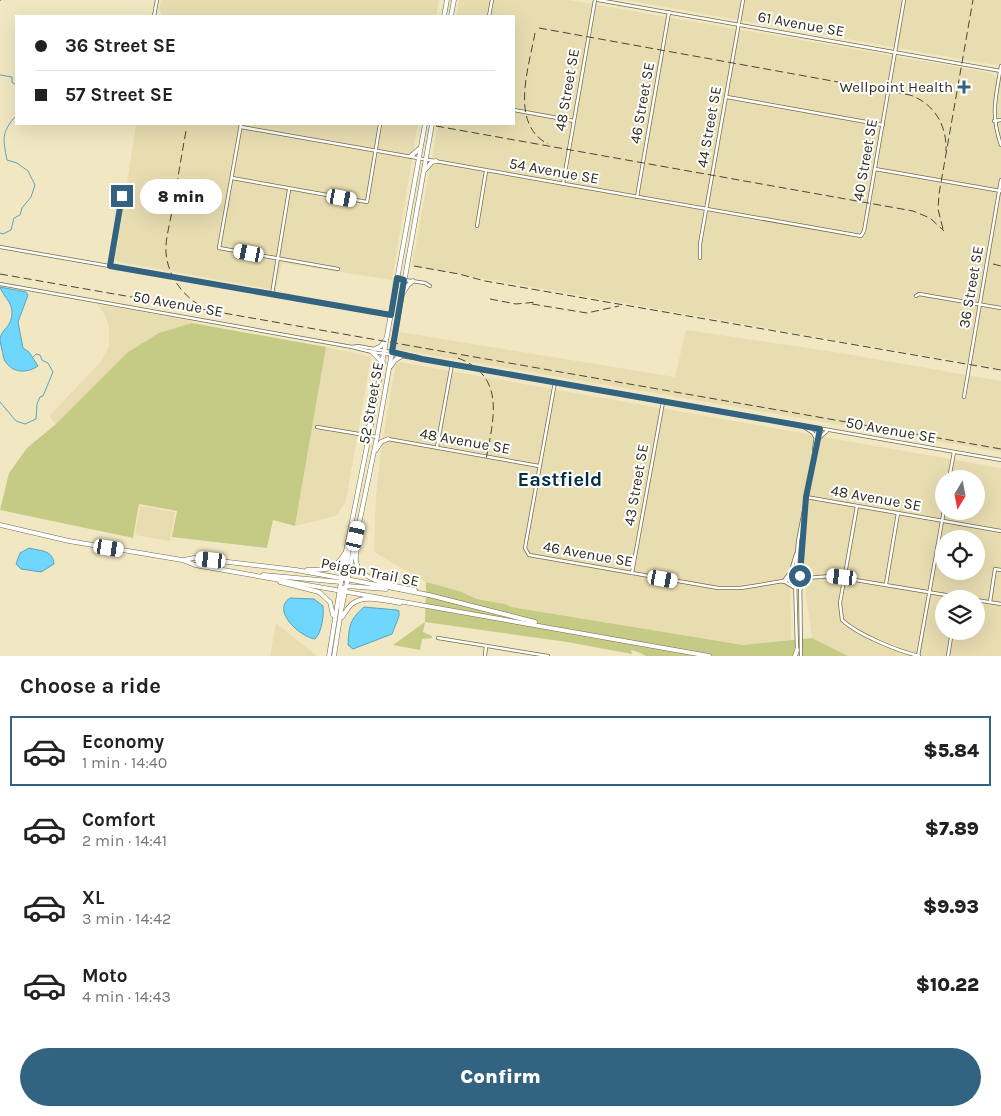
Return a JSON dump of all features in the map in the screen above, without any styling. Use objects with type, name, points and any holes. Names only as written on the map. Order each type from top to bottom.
[{"type":"main road","points":[[444,15],[447,0]]},
{"type":"main road","points":[[451,15],[454,0]]},
{"type":"main road","name":"52 Street SE","points":[[329,656],[334,618],[344,589],[346,551],[370,436],[425,125]]},
{"type":"main road","name":"52 Street SE","points":[[344,589],[344,580],[360,520],[374,454],[432,125]]},
{"type":"main road","points":[[411,156],[417,153],[420,147]]},
{"type":"main road","points":[[423,173],[429,165],[436,161]]},
{"type":"main road","points":[[402,295],[413,281]]},
{"type":"main road","points":[[383,363],[374,351],[383,345],[387,337]]},
{"type":"main road","points":[[389,370],[400,357]]},
{"type":"main road","points":[[360,434],[369,428],[372,420]]},
{"type":"main road","points":[[377,435],[388,439]]},
{"type":"main road","points":[[374,454],[381,442],[388,439]]},
{"type":"main road","points":[[360,520],[356,561],[363,573],[376,580],[428,595]]},
{"type":"main road","name":"Peigan Trail SE","points":[[0,525],[69,541],[182,560],[195,565],[344,589],[425,606],[709,656]]},
{"type":"main road","points":[[258,575],[268,574],[336,583],[344,580],[348,544]]},
{"type":"main road","points":[[296,570],[324,570],[331,568],[337,565],[346,551]]},
{"type":"main road","name":"Peigan Trail SE","points":[[182,560],[194,558],[296,570],[428,595],[551,627]]},
{"type":"main road","points":[[269,577],[319,592],[330,602],[334,618]]},
{"type":"main road","points":[[334,656],[344,589],[392,588]]},
{"type":"main road","points":[[340,619],[352,604],[365,599],[425,606]]},
{"type":"main road","points":[[796,650],[796,656]]},
{"type":"street","points":[[154,15],[157,0]]},
{"type":"street","points":[[489,15],[492,0]]},
{"type":"street","name":"61 Avenue SE","points":[[596,0],[1001,71]]},
{"type":"street","name":"48 Street SE","points":[[563,184],[596,0]]},
{"type":"street","name":"44 Street SE","points":[[700,258],[700,244],[743,0]]},
{"type":"street","name":"40 Street SE","points":[[862,235],[904,0]]},
{"type":"street","name":"46 Street SE","points":[[637,197],[669,12]]},
{"type":"street","points":[[1001,66],[993,109],[994,121],[1001,145]]},
{"type":"street","points":[[727,97],[882,125]]},
{"type":"street","points":[[515,110],[574,121]]},
{"type":"street","points":[[994,121],[1001,120]]},
{"type":"street","points":[[241,125],[219,248],[338,269]]},
{"type":"street","name":"54 Avenue SE","points":[[241,125],[486,171],[856,236],[862,235]]},
{"type":"street","points":[[232,178],[289,190],[367,202],[380,125]]},
{"type":"street","points":[[875,169],[1000,191]]},
{"type":"street","points":[[477,226],[486,171]]},
{"type":"street","name":"36 Street SE","points":[[964,398],[1001,180]]},
{"type":"street","points":[[272,295],[289,190]]},
{"type":"street","points":[[110,266],[122,196]]},
{"type":"street","points":[[0,247],[391,315]]},
{"type":"street","points":[[397,278],[425,283],[430,286]]},
{"type":"street","name":"50 Avenue SE","points":[[0,284],[1001,460]]},
{"type":"street","points":[[916,296],[919,294],[1001,308]]},
{"type":"street","name":"50 Avenue SE","points":[[392,354],[400,357],[422,359]]},
{"type":"street","points":[[436,447],[452,364]]},
{"type":"street","points":[[539,466],[555,382]]},
{"type":"street","name":"43 Street SE","points":[[632,573],[663,402]]},
{"type":"street","points":[[803,426],[816,439]]},
{"type":"street","points":[[317,427],[370,436],[377,435]]},
{"type":"street","points":[[796,650],[795,580],[797,550],[818,429]]},
{"type":"street","points":[[816,439],[828,430]]},
{"type":"street","name":"48 Avenue SE","points":[[388,439],[539,466]]},
{"type":"street","points":[[951,470],[954,452]]},
{"type":"street","name":"46 Avenue SE","points":[[539,466],[525,548],[529,555],[724,589],[831,576],[935,593]]},
{"type":"street","points":[[801,656],[800,570],[806,497]]},
{"type":"street","name":"48 Avenue SE","points":[[806,497],[1001,531]]},
{"type":"street","points":[[856,506],[840,603],[842,620],[884,644],[901,652],[918,656],[942,521]]},
{"type":"street","points":[[886,584],[898,513]]},
{"type":"street","points":[[795,588],[783,582],[791,571],[797,550]]},
{"type":"street","points":[[990,602],[995,569],[1001,570]]},
{"type":"street","points":[[800,570],[804,574],[814,577]]},
{"type":"street","points":[[800,591],[808,578]]},
{"type":"street","points":[[985,601],[1001,604]]},
{"type":"street","points":[[438,638],[548,656]]},
{"type":"street","points":[[948,656],[951,640]]},
{"type":"street","points":[[484,656],[486,646]]},
{"type":"shaded area","points":[[161,0],[439,0],[436,15],[162,15],[159,8]]},
{"type":"shaded area","points":[[459,0],[569,0],[991,73],[995,77],[1001,76],[1001,369],[412,266],[438,125],[515,125],[515,15],[456,15]]},
{"type":"shaded area","points":[[625,0],[1001,0],[1001,65],[989,64]]},
{"type":"shaded area","points":[[136,125],[418,125],[392,280],[282,263],[276,290],[115,261]]},
{"type":"shaded area","points":[[97,304],[192,321],[192,323],[159,333],[128,352],[56,424],[49,416],[100,363],[109,346],[109,326],[105,315]]},
{"type":"shaded area","points":[[686,330],[841,353],[1001,381],[1001,452],[395,349],[400,332],[675,377]]},
{"type":"shaded area","points":[[326,347],[371,357],[346,501],[336,516],[295,526]]},
{"type":"shaded area","points":[[399,362],[1001,468],[1001,656],[848,656],[812,638],[805,588],[790,565],[791,640],[743,645],[511,607],[505,604],[477,599],[459,591],[426,582],[374,552],[376,495],[396,364]]},
{"type":"shaded area","points":[[140,506],[175,512],[170,541],[135,535]]},
{"type":"shaded area","points":[[276,623],[317,656],[270,656]]},
{"type":"green space","points":[[192,323],[326,347],[295,526],[273,520],[267,548],[172,537],[177,511],[139,504],[133,538],[0,510],[9,473],[27,448],[56,424],[128,352],[159,333]]},
{"type":"green space","points":[[426,582],[459,591],[477,599],[505,604],[511,607],[743,645],[812,638],[848,656],[646,656],[631,650],[632,654],[567,642],[425,622]]},
{"type":"green space","points":[[425,622],[423,632],[432,636],[432,638],[422,639],[420,650],[393,645]]},
{"type":"water","points":[[0,287],[26,292],[28,295],[18,322],[23,348],[29,352],[38,366],[30,370],[16,370],[5,361],[0,338],[11,321],[12,311]]},
{"type":"water","points":[[29,548],[49,554],[54,564],[41,572],[21,569],[16,564],[20,553]]},
{"type":"water","points":[[290,598],[314,599],[323,606],[322,623],[315,639],[303,634],[290,623],[284,610],[285,603]]},
{"type":"water","points":[[364,607],[397,610],[399,611],[399,616],[392,634],[353,649],[348,645],[350,628],[355,616]]},
{"type":"waterway","points":[[0,75],[12,77],[12,82],[15,84]]},
{"type":"waterway","points":[[0,233],[3,234],[11,230],[14,218],[20,215],[22,208],[31,197],[35,185],[28,171],[17,163],[7,160],[4,136],[15,117]]},
{"type":"waterway","points":[[0,402],[16,421],[25,424],[36,419],[37,404],[40,397],[43,396],[53,372],[40,355],[36,354],[33,357]]},
{"type":"railway","points":[[943,229],[938,209],[939,194],[973,0]]},
{"type":"railway","points":[[539,28],[910,95],[926,104],[938,117],[944,133],[946,151]]},
{"type":"railway","points":[[535,33],[526,78],[525,109],[529,123],[536,135],[548,144]]},
{"type":"railway","points":[[436,126],[913,211],[930,218],[944,231]]},
{"type":"railway","points":[[186,131],[167,237],[166,253],[173,278],[189,298],[203,307]]},
{"type":"railway","points":[[993,264],[1001,266]]},
{"type":"railway","points":[[414,266],[485,281],[1001,370]]},
{"type":"railway","points":[[0,274],[1001,449]]},
{"type":"railway","points":[[490,299],[516,304],[537,302]]},
{"type":"railway","points":[[532,304],[587,313],[619,306]]},
{"type":"railway","points":[[458,358],[474,366],[484,376],[490,388],[493,401],[493,415],[486,460]]},
{"type":"place","name":"Wellpoint Health","points":[[964,87]]},
{"type":"district","name":"Eastfield","points":[[560,479]]},
{"type":"route","points":[[122,196],[110,266],[391,315],[397,278],[404,280],[392,352],[422,359],[820,429],[806,497],[800,576]]}]
